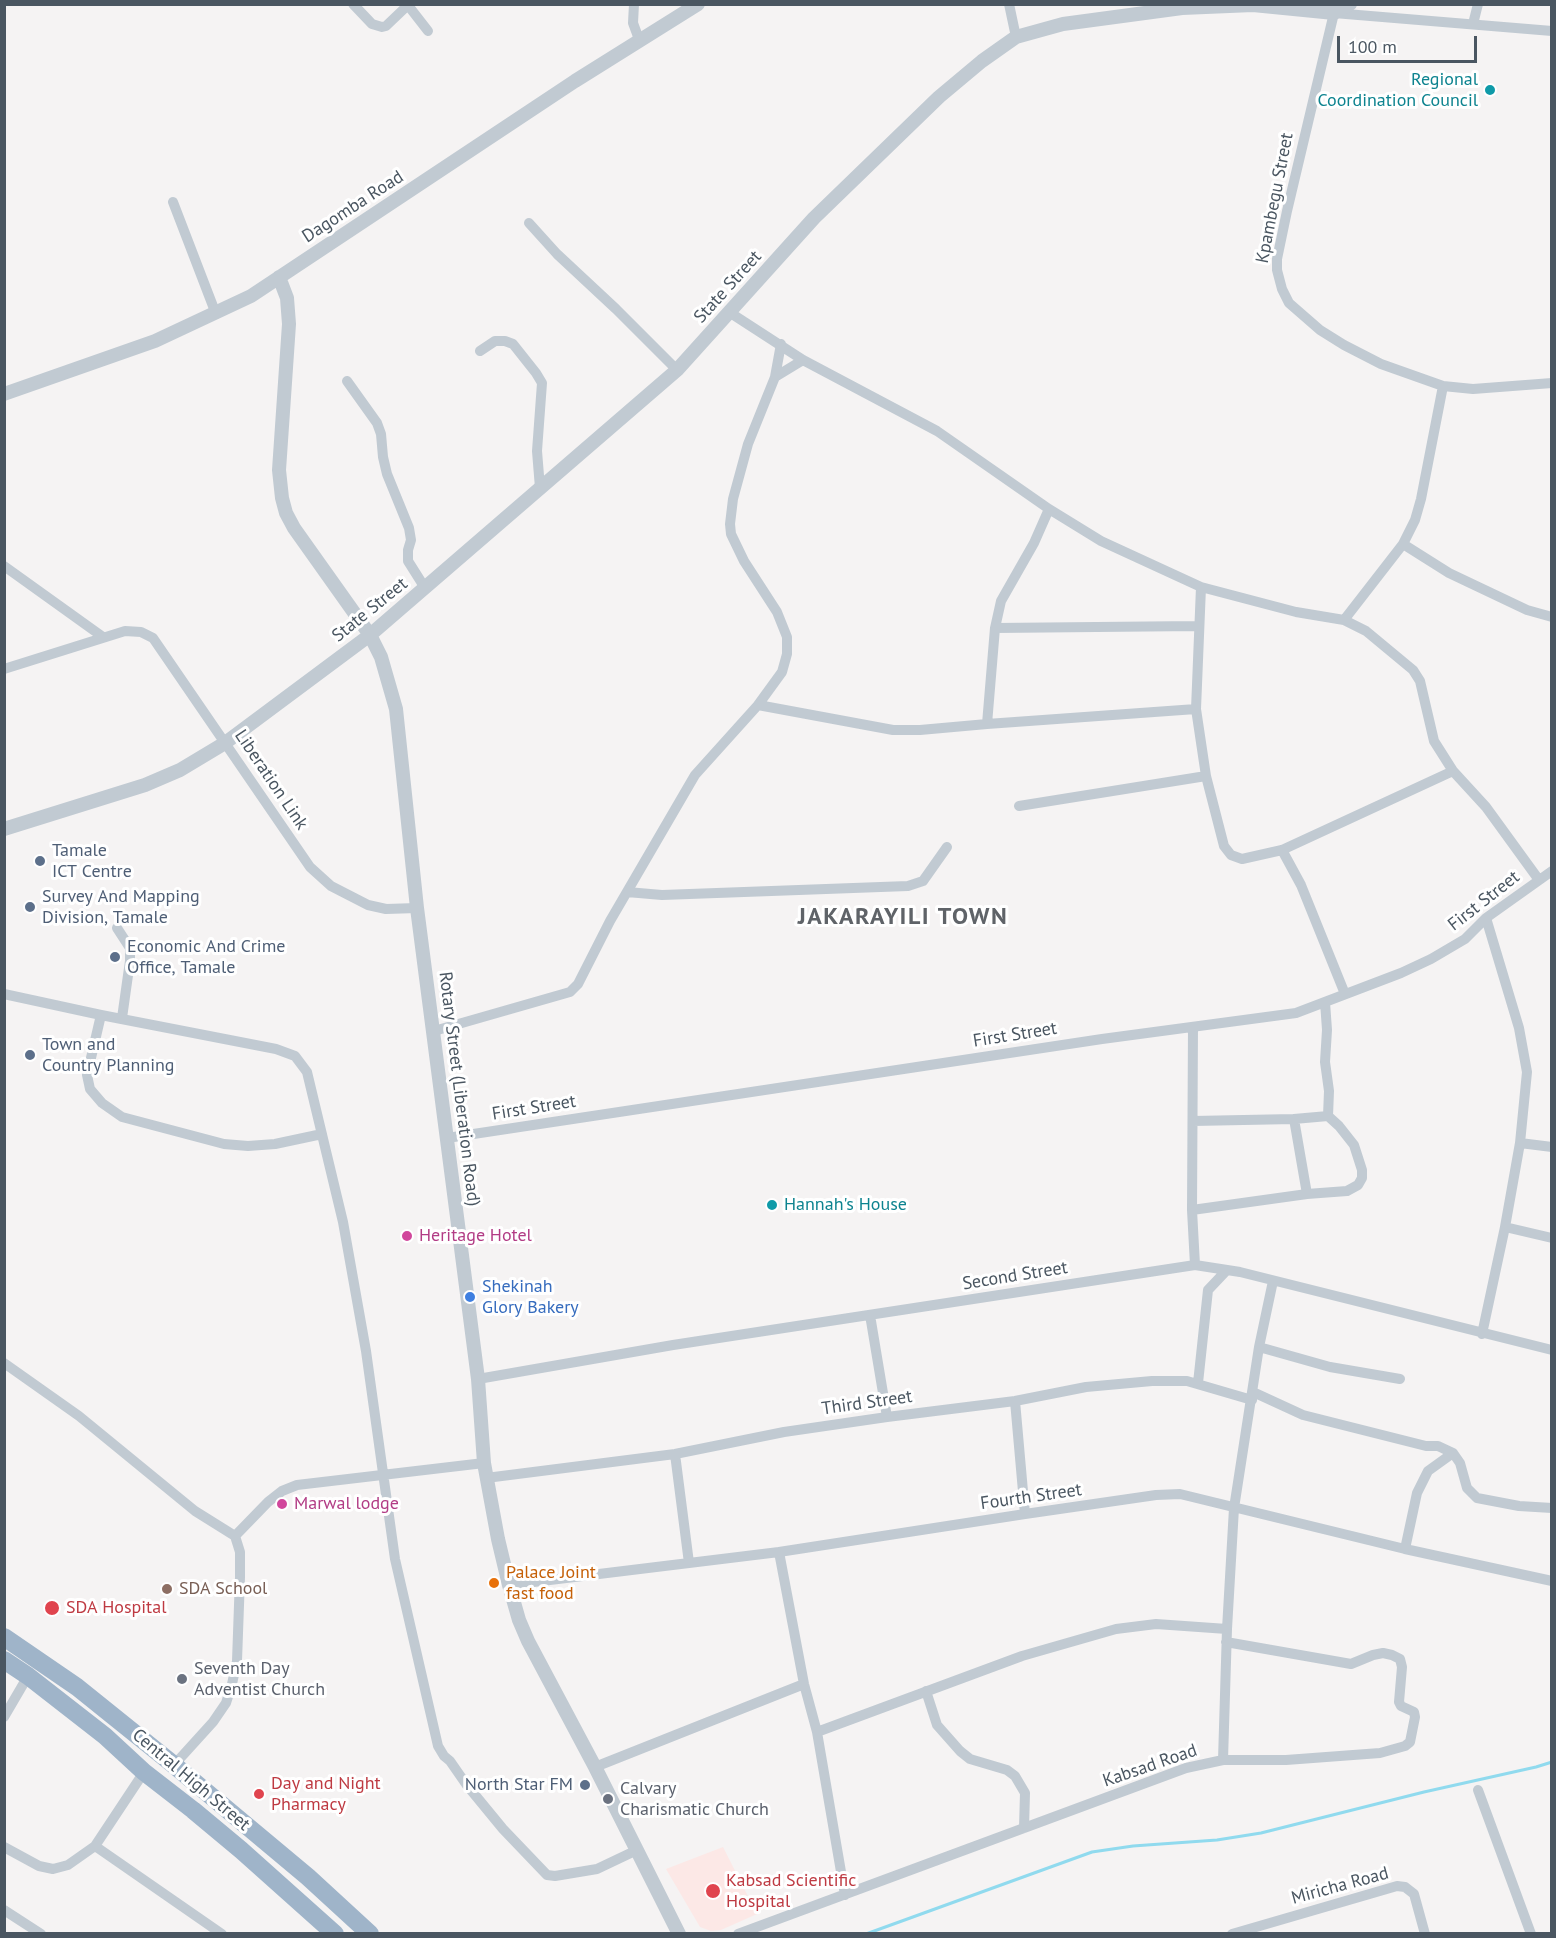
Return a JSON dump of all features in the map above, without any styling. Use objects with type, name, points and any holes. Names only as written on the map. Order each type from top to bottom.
[{"type":"highway","name":"Central High Street","points":[[4,1636],[76,1687],[174,1765],[308,1877],[370,1934]]},
{"type":"highway","name":"Central High Street","points":[[4,1660],[105,1736],[144,1772],[193,1810],[335,1934]]},
{"type":"street","points":[[354,4],[372,24],[382,27],[387,26],[407,5],[428,31]]},
{"type":"street","points":[[634,4],[633,23],[640,42]]},
{"type":"street","name":"Dagomba Road","points":[[4,394],[155,341],[250,296],[575,81],[698,4]]},
{"type":"street","points":[[1009,4],[1016,37]]},
{"type":"street","name":"State Street","points":[[4,829],[145,785],[180,770],[225,743],[370,635],[677,370],[814,218],[958,81],[1016,37],[1063,24],[1152,11],[1252,4],[1551,32]]},
{"type":"street","points":[[1334,13],[1350,4]]},
{"type":"street","points":[[1473,24],[1478,4]]},
{"type":"street","name":"Kpambegu Street","points":[[1334,13],[1277,259],[1277,270],[1282,289],[1289,303],[1320,330],[1344,345],[1380,363],[1443,386],[1473,389],[1551,383]]},
{"type":"street","points":[[173,202],[216,314]]},
{"type":"street","points":[[529,223],[557,254],[677,370]]},
{"type":"street","name":"Rotary Street (Liberation Road)","points":[[279,277],[287,298],[289,324],[279,470],[286,513],[294,528],[370,635],[381,657],[396,709],[417,908],[478,1379],[484,1463],[509,1585],[528,1641],[595,1767],[679,1934]]},
{"type":"street","points":[[729,312],[803,360],[937,431],[1049,509],[1101,541],[1201,586],[1296,612],[1344,620],[1366,631],[1413,670],[1420,681],[1434,741],[1454,771],[1486,807],[1539,880]]},
{"type":"street","points":[[480,351],[495,341],[513,344],[542,383],[537,451],[540,488]]},
{"type":"street","points":[[434,1031],[570,992],[578,984],[678,800],[695,775],[758,705],[782,672],[788,654],[787,637],[777,612],[744,561],[732,534],[730,514],[748,444],[775,377],[781,344]]},
{"type":"street","points":[[775,377],[803,360]]},
{"type":"street","points":[[347,381],[377,423],[381,434],[387,474],[410,528],[408,561],[425,588]]},
{"type":"street","points":[[1344,620],[1403,544],[1415,520],[1443,386]]},
{"type":"street","points":[[987,724],[994,627],[1001,601],[1034,543],[1049,509]]},
{"type":"street","points":[[1403,544],[1449,573],[1527,610],[1551,617]]},
{"type":"street","points":[[4,566],[103,638]]},
{"type":"street","points":[[1201,586],[1196,710],[1206,776],[1224,846],[1231,855],[1242,859],[1282,850],[1454,771]]},
{"type":"street","points":[[994,627],[1198,626]]},
{"type":"street","name":"Liberation Link","points":[[103,638],[125,631],[141,632],[153,638],[310,867],[331,886],[368,905],[386,909],[417,908]]},
{"type":"street","points":[[4,669],[103,638]]},
{"type":"street","points":[[758,705],[893,730],[1196,710]]},
{"type":"street","points":[[1019,806],[1206,776]]},
{"type":"street","points":[[627,892],[662,895],[908,886],[923,881],[947,847]]},
{"type":"street","points":[[1282,850],[1301,885],[1345,994]]},
{"type":"street","name":"First Street","points":[[447,1137],[1296,1013],[1401,973],[1431,958],[1465,939],[1486,918],[1551,871]]},
{"type":"street","points":[[1482,1334],[1506,1227],[1520,1143],[1527,1071],[1524,1051],[1486,918]]},
{"type":"street","points":[[117,928],[130,948],[123,1018]]},
{"type":"street","points":[[4,994],[276,1049],[295,1056],[307,1072],[343,1222],[384,1473],[395,1558],[438,1746],[503,1829],[547,1875],[555,1876],[597,1869],[637,1850]]},
{"type":"street","points":[[1192,1209],[1347,1191],[1358,1185],[1362,1178],[1362,1170],[1354,1145],[1328,1116],[1325,1002]]},
{"type":"street","points":[[101,1015],[87,1075],[90,1089],[102,1103],[122,1117],[224,1144],[248,1146],[275,1144],[322,1134]]},
{"type":"street","points":[[1192,1027],[1192,1209],[1195,1265]]},
{"type":"street","points":[[1193,1121],[1328,1116]]},
{"type":"street","points":[[1294,1119],[1307,1194]]},
{"type":"street","points":[[1520,1143],[1551,1147]]},
{"type":"street","points":[[1506,1227],[1551,1238]]},
{"type":"street","name":"Second Street","points":[[478,1379],[673,1345],[1195,1265],[1273,1281],[1551,1350]]},
{"type":"street","points":[[1198,1383],[1208,1290],[1226,1271]]},
{"type":"street","name":"Kabsad Road","points":[[738,1934],[1186,1768],[1222,1760],[1234,1508],[1259,1347],[1273,1281]]},
{"type":"street","points":[[870,1315],[887,1417]]},
{"type":"street","points":[[1259,1347],[1330,1367],[1400,1379]]},
{"type":"street","points":[[4,1363],[79,1416],[195,1511],[235,1536],[240,1552],[240,1577],[237,1661],[232,1684],[226,1703],[213,1722],[174,1765]]},
{"type":"street","name":"Third Street","points":[[486,1478],[675,1454],[784,1432],[1015,1401],[1086,1387],[1152,1381],[1198,1383],[1253,1396],[1303,1416],[1337,1426],[1426,1446],[1438,1446],[1453,1452]]},
{"type":"street","points":[[1015,1401],[1025,1514]]},
{"type":"street","points":[[1405,1549],[1418,1493],[1428,1471],[1453,1452],[1460,1463],[1467,1488],[1478,1498],[1519,1506],[1551,1508]]},
{"type":"street","points":[[675,1454],[689,1563]]},
{"type":"street","points":[[235,1536],[252,1516],[282,1491],[297,1485],[484,1463]]},
{"type":"street","name":"Fourth Street","points":[[509,1585],[779,1552],[1156,1495],[1180,1494],[1405,1549],[1551,1581]]},
{"type":"street","points":[[779,1552],[804,1684],[817,1732],[845,1895]]},
{"type":"street","points":[[817,1732],[1022,1656],[1116,1629],[1156,1624],[1227,1629]]},
{"type":"street","points":[[1222,1760],[1286,1760],[1380,1753],[1405,1746],[1410,1742],[1415,1718],[1414,1712],[1401,1706],[1399,1702],[1402,1667],[1400,1659],[1392,1655],[1383,1653],[1373,1655],[1351,1665],[1227,1642]]},
{"type":"street","points":[[4,1717],[28,1676]]},
{"type":"street","points":[[595,1767],[804,1684]]},
{"type":"street","points":[[926,1691],[937,1725],[960,1751],[970,1759],[1007,1770],[1015,1776],[1025,1793],[1024,1828]]},
{"type":"street","points":[[4,1846],[32,1864],[53,1869],[68,1866],[95,1846],[144,1772]]},
{"type":"street","points":[[1478,1790],[1531,1934]]},
{"type":"street","points":[[95,1846],[222,1934]]},
{"type":"street","name":"Miricha Road","points":[[1233,1934],[1397,1886],[1405,1887],[1414,1894],[1425,1934]]},
{"type":"street","points":[[4,1910],[41,1934]]},
{"type":"shaded area","name":"Kabsad Scientific Hospital","points":[[723,1847],[757,1914],[721,1930],[711,1931],[700,1927],[666,1869]]},
{"type":"waterway","points":[[866,1934],[1092,1852],[1133,1846],[1217,1840],[1261,1833],[1552,1762]]},
{"type":"place","name":"Regional Coordination Council","points":[[1490,90]]},
{"type":"place","name":"Tamale ICT Centre","points":[[40,861]]},
{"type":"place","name":"Survey And Mapping Division, Tamale","points":[[30,907]]},
{"type":"place","name":"Economic And Crime Office, Tamale","points":[[115,957]]},
{"type":"place","name":"Town and Country Planning","points":[[30,1055]]},
{"type":"place","name":"Hannah's House","points":[[772,1205]]},
{"type":"place","name":"Heritage Hotel","points":[[407,1236]]},
{"type":"place","name":"Shekinah Glory Bakery","points":[[470,1297]]},
{"type":"place","name":"Marwal lodge","points":[[282,1504]]},
{"type":"place","name":"Palace Joint fast food","points":[[494,1583]]},
{"type":"place","name":"SDA School","points":[[167,1589]]},
{"type":"place","name":"SDA Hospital","points":[[52,1608]]},
{"type":"place","name":"Seventh Day Adventist Church","points":[[182,1679]]},
{"type":"place","name":"North Star FM","points":[[585,1785]]},
{"type":"place","name":"Day and Night Pharmacy","points":[[259,1794]]},
{"type":"place","name":"Calvary Charismatic Church","points":[[608,1799]]},
{"type":"place","name":"Kabsad Scientific Hospital","points":[[713,1891]]},
{"type":"district","name":"JAKARAYILI TOWN","points":[[903,917]]}]
